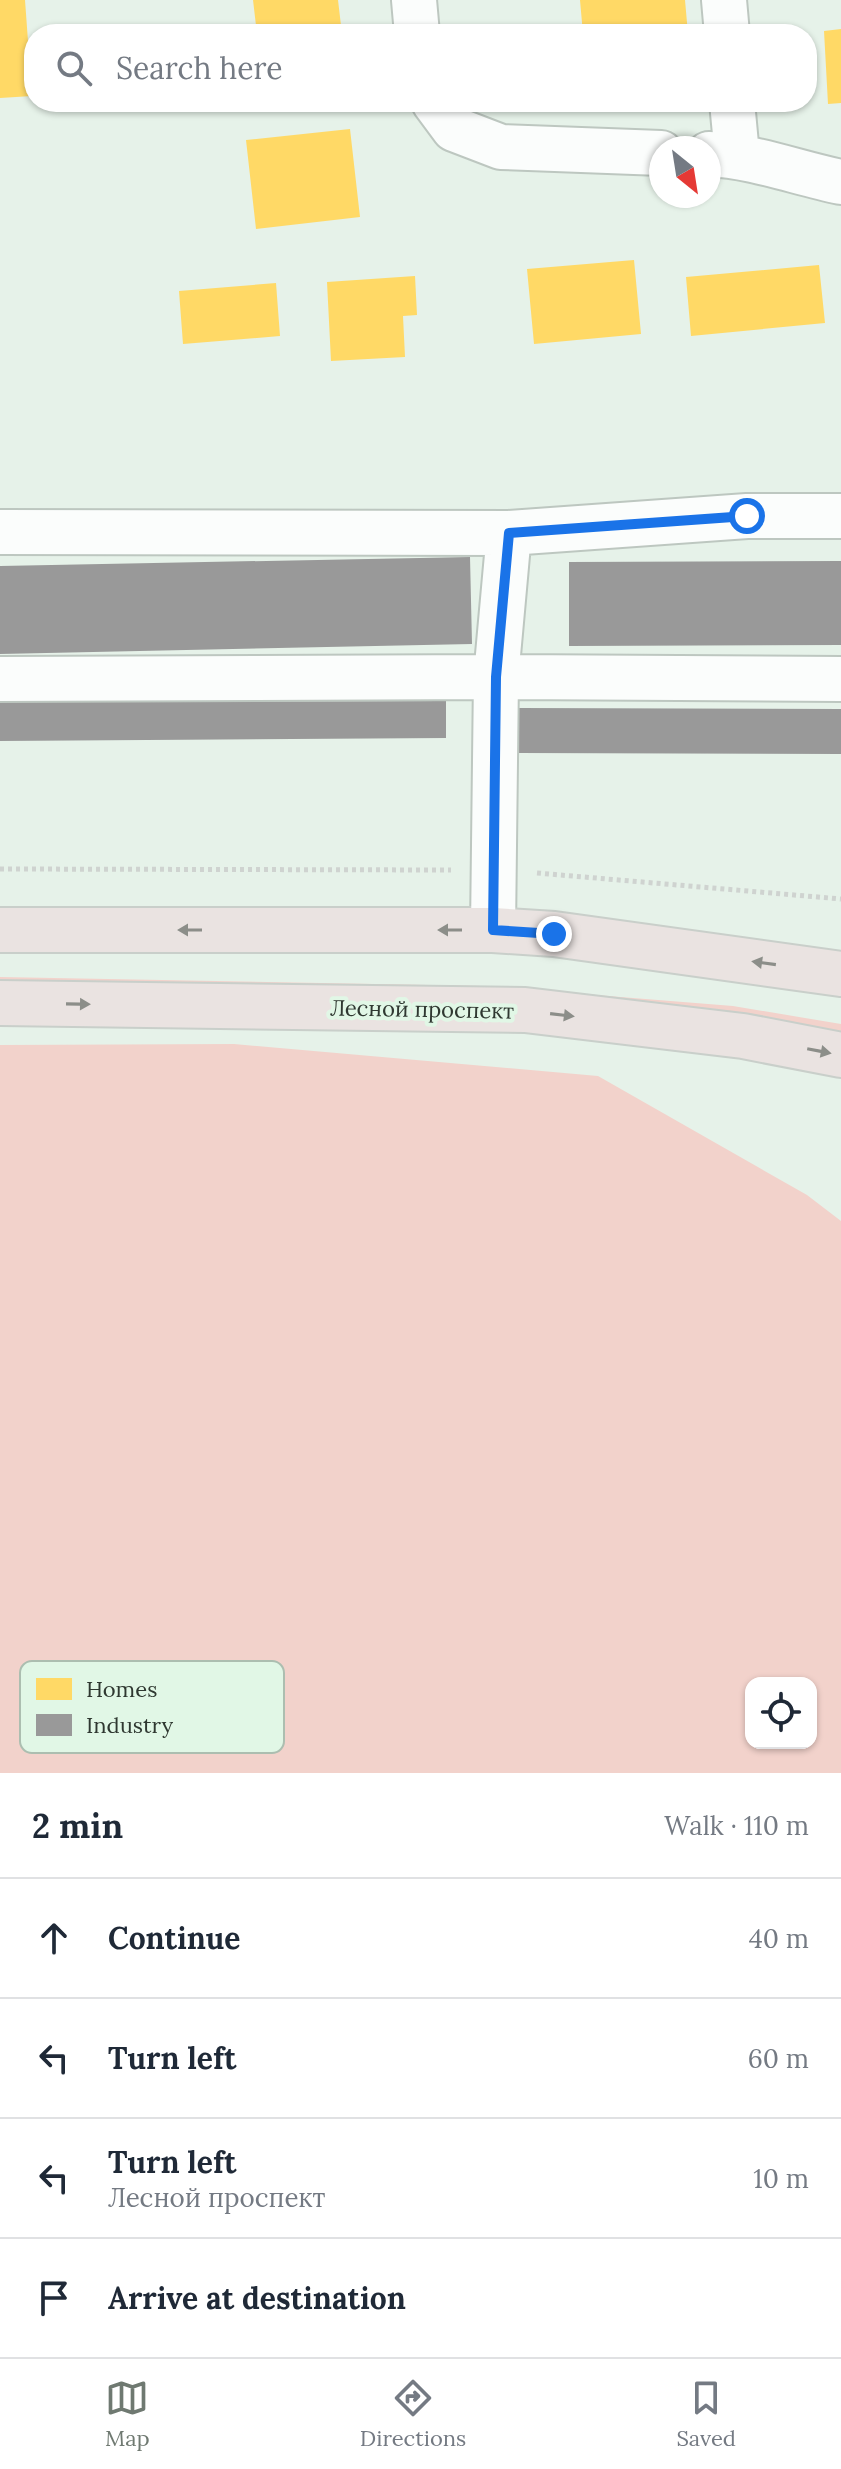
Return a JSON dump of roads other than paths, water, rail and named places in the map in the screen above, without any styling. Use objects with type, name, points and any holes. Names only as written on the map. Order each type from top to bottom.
[{"type":"main road","points":[[0,930],[493,930],[554,934],[841,974]]},
{"type":"main road","name":"Лесной проспект","points":[[0,1003],[525,1010],[743,1036],[841,1055]]},
{"type":"street","points":[[414,0],[416,24]]},
{"type":"street","points":[[724,0],[726,24]]},
{"type":"street","points":[[441,112],[454,129],[501,147],[649,153]]},
{"type":"street","points":[[730,112],[723,155],[841,182]]},
{"type":"street","points":[[0,532],[509,533],[747,516],[841,516]]},
{"type":"street","points":[[493,930],[496,677],[509,533]]},
{"type":"street","points":[[0,679],[841,679]]}]
